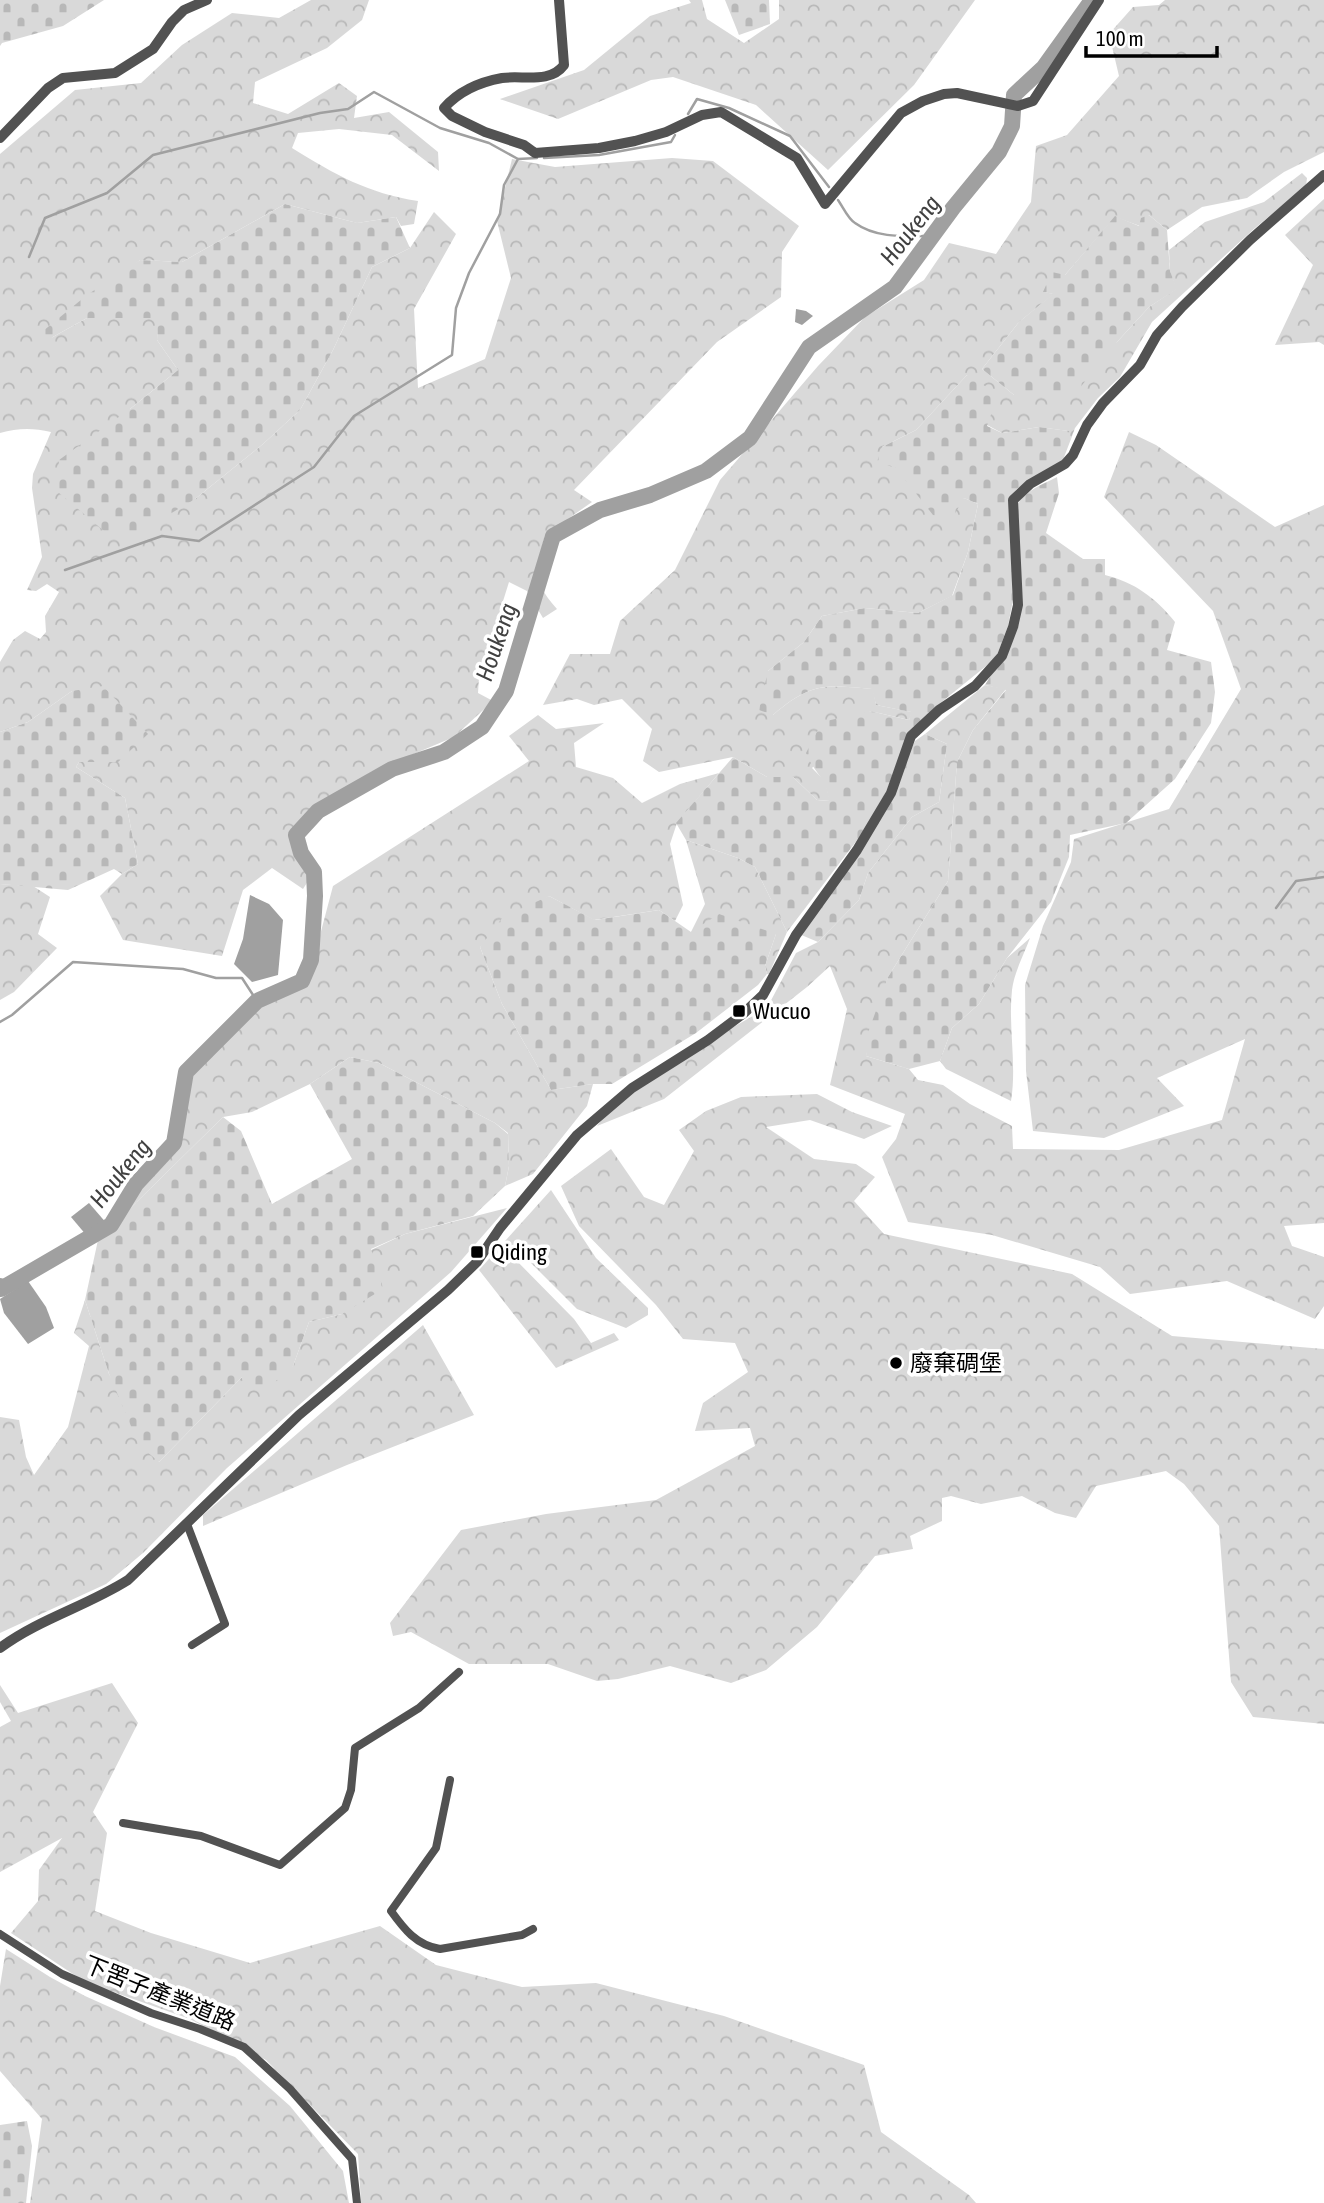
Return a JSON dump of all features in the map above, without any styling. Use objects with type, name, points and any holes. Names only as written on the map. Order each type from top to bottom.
[{"type":"street","points":[[0,138],[48,88],[63,78],[115,73],[153,49],[184,10],[207,0]]},
{"type":"street","points":[[559,0],[564,65],[559,72],[538,78],[501,78],[478,85],[456,95],[444,108],[452,116],[485,132],[524,145],[534,153],[599,148],[635,141],[666,132],[702,115],[721,112],[797,158],[825,204],[901,113],[944,94],[957,93],[1018,106],[1033,101],[1099,0]]},
{"type":"street","points":[[0,1648],[21,1632],[106,1594],[128,1580],[299,1415],[477,1262],[500,1228],[578,1135],[632,1088],[708,1040],[763,995],[796,935],[857,850],[886,802],[901,770],[911,736],[939,710],[975,686],[1002,656],[1018,605],[1013,500],[1030,484],[1065,464],[1073,455],[1087,425],[1103,403],[1140,365],[1165,326],[1201,286],[1324,175]]},
{"type":"street","points":[[187,1524],[225,1624],[192,1645]]},
{"type":"street","points":[[122,1823],[201,1836],[280,1866],[345,1808],[351,1790],[355,1748],[419,1708],[459,1672]]},
{"type":"street","points":[[450,1780],[436,1848],[391,1910],[409,1935],[428,1947],[440,1949],[522,1935],[533,1929]]},
{"type":"street","name":"下罟子產業道路","points":[[0,1934],[62,1974],[151,2013],[244,2047],[290,2089],[352,2159],[357,2203]]},
{"type":"green space","points":[[0,0],[104,0],[63,26],[2,43],[0,46]]},
{"type":"green space","points":[[311,0],[369,0],[362,20],[327,48],[255,82],[253,103],[288,114],[339,83],[357,96],[354,118],[389,112],[438,152],[439,171],[392,135],[339,129],[298,133],[292,148],[352,182],[418,201],[414,224],[401,226],[396,217],[357,223],[285,204],[182,262],[140,260],[51,338],[87,318],[159,318],[157,340],[178,370],[130,409],[195,499],[300,410],[333,350],[372,267],[410,248],[434,212],[456,234],[414,309],[418,388],[485,359],[511,278],[497,221],[512,159],[555,167],[672,158],[713,161],[799,226],[782,252],[781,297],[717,342],[574,490],[592,502],[545,535],[539,557],[539,582],[557,609],[543,618],[527,591],[509,582],[479,678],[478,693],[493,701],[454,737],[371,772],[304,820],[293,854],[312,875],[303,889],[272,868],[243,890],[222,956],[123,940],[100,896],[122,874],[138,864],[125,798],[76,767],[79,762],[118,762],[72,691],[28,722],[0,732],[0,662],[13,640],[25,631],[40,639],[46,632],[45,616],[59,592],[47,584],[36,591],[27,590],[42,557],[32,488],[33,474],[51,432],[26,429],[0,433],[0,154],[75,90],[141,83],[182,45],[232,13],[279,18]]},
{"type":"green space","points":[[689,0],[702,0],[707,19],[744,43],[779,19],[779,0],[975,0],[914,85],[828,170],[756,105],[673,77],[651,80],[558,119],[500,99],[584,70],[650,16],[691,3]]},
{"type":"green space","points":[[725,0],[769,0],[770,24],[739,35]]},
{"type":"green space","points":[[1165,0],[1324,0],[1324,152],[1284,172],[1247,198],[1202,207],[1167,230],[1149,215],[1140,226],[1115,217],[1065,275],[1044,292],[1054,294],[1019,322],[982,369],[1014,395],[1117,342],[1149,307],[1176,289],[1170,271],[1169,250],[1205,222],[1264,202],[1302,173],[1307,178],[1306,186],[1255,228],[1152,322],[1120,377],[1098,398],[1075,428],[1071,439],[1068,431],[1039,427],[1002,433],[987,425],[967,375],[916,430],[882,447],[933,514],[964,498],[978,504],[968,552],[952,596],[918,613],[865,608],[822,616],[804,642],[768,671],[773,715],[809,691],[842,687],[873,689],[876,705],[912,712],[909,720],[870,711],[812,768],[825,781],[830,801],[817,800],[793,777],[767,777],[733,757],[659,772],[643,761],[652,729],[622,699],[594,705],[577,699],[543,705],[570,654],[610,654],[620,621],[675,570],[720,480],[818,366],[865,317],[924,280],[949,243],[996,254],[1031,202],[1036,146],[1067,135],[1119,76],[1109,34],[1133,7],[1159,5]]},
{"type":"green space","points":[[1324,199],[1324,345],[1319,342],[1275,345],[1313,265],[1285,235]]},
{"type":"green space","points":[[285,204],[357,223],[396,217],[410,248],[372,267],[333,350],[300,410],[195,499],[138,533],[104,531],[58,492],[59,460],[130,409],[178,370],[157,340],[158,318],[87,318],[51,338],[37,336],[87,295],[140,260],[182,262]]},
{"type":"green space","points":[[1149,215],[1167,230],[1170,271],[1177,289],[1149,307],[1074,395],[1014,395],[982,369],[1019,322],[1053,294],[1043,292],[1052,272],[1065,275],[1115,216],[1139,226],[1141,218]]},
{"type":"green space","points":[[967,375],[998,394],[987,426],[1002,433],[1039,427],[1069,431],[1071,439],[1061,465],[1018,488],[1009,499],[1013,600],[1008,626],[996,658],[933,709],[906,738],[887,790],[864,831],[787,932],[755,867],[738,858],[686,840],[676,823],[733,757],[767,777],[793,777],[817,800],[829,801],[823,781],[806,753],[822,722],[870,711],[909,720],[911,712],[876,705],[872,689],[819,688],[798,696],[773,715],[759,710],[768,671],[804,642],[822,616],[865,608],[918,613],[953,595],[968,552],[978,504],[964,498],[953,517],[933,515],[896,468],[877,462],[882,447],[916,430]]},
{"type":"green space","points":[[1129,432],[1156,445],[1275,527],[1324,505],[1324,1223],[1284,1226],[1292,1246],[1324,1257],[1324,1306],[1315,1319],[1227,1281],[1130,1294],[1100,1267],[992,1235],[908,1222],[882,1157],[896,1139],[905,1114],[830,1085],[847,1009],[830,966],[664,1099],[597,1126],[616,1102],[714,1038],[767,1008],[796,953],[818,942],[859,900],[868,873],[912,817],[939,802],[947,744],[925,734],[985,685],[1006,689],[973,730],[957,762],[948,881],[888,977],[866,1056],[909,1069],[918,1080],[943,1085],[970,1104],[1012,1126],[1013,1149],[1119,1150],[1222,1120],[1245,1039],[1157,1078],[1184,1106],[1104,1138],[1033,1131],[1026,1071],[1025,985],[1043,926],[1071,862],[1074,839],[1169,809],[1241,689],[1213,611],[1104,497]]},
{"type":"green space","points":[[1057,477],[1059,493],[1046,533],[1083,559],[1105,559],[1105,575],[1144,592],[1160,606],[1175,622],[1167,650],[1211,662],[1215,692],[1211,723],[1175,779],[1126,823],[1070,835],[1069,857],[1051,902],[1007,958],[979,1004],[952,1028],[940,1061],[909,1069],[866,1056],[868,1033],[888,977],[948,881],[957,762],[973,730],[1006,690],[985,685],[1014,637],[1017,505],[1029,492]]},
{"type":"green space","points":[[103,686],[148,734],[118,762],[79,762],[76,767],[125,798],[138,864],[122,874],[114,869],[68,890],[0,884],[0,732],[28,722],[72,691]]},
{"type":"green space","points":[[538,715],[556,729],[604,723],[574,743],[576,767],[613,778],[642,803],[680,784],[719,773],[677,823],[670,844],[683,905],[675,921],[659,910],[594,920],[549,896],[480,947],[502,1004],[551,1090],[593,1084],[587,1106],[533,1174],[505,1186],[509,1166],[508,1133],[495,1123],[379,1063],[350,1057],[310,1084],[252,1112],[223,1117],[98,1240],[183,1116],[182,1083],[256,1006],[291,982],[310,973],[333,886],[529,761],[509,736]]},
{"type":"green space","points":[[925,734],[947,744],[939,802],[912,817],[868,873],[859,900],[818,942],[799,934],[906,761],[915,741]]},
{"type":"green space","points":[[686,840],[738,858],[755,867],[787,932],[769,974],[765,966],[776,934],[691,932],[705,904]]},
{"type":"green space","points":[[0,884],[33,886],[50,897],[38,934],[57,948],[14,992],[0,1000]]},
{"type":"green space","points":[[549,896],[595,920],[659,910],[691,932],[719,914],[776,934],[765,966],[767,974],[758,985],[696,1033],[612,1084],[551,1090],[502,1004],[480,947],[503,917]]},
{"type":"green space","points":[[1030,938],[1012,990],[1011,1101],[946,1069],[940,1061],[952,1028],[979,1004],[1007,958]]},
{"type":"green space","points":[[350,1057],[379,1063],[495,1123],[508,1134],[509,1166],[505,1186],[473,1216],[405,1234],[371,1249],[383,1289],[342,1314],[309,1322],[293,1366],[262,1393],[242,1377],[159,1462],[139,1445],[109,1374],[85,1300],[98,1240],[223,1117],[241,1131],[272,1204],[352,1159],[310,1084]]},
{"type":"green space","points":[[817,1094],[852,1112],[892,1126],[864,1139],[810,1120],[766,1127],[814,1159],[856,1164],[875,1177],[854,1201],[884,1234],[1072,1274],[1172,1336],[1324,1349],[1324,1724],[1253,1717],[1231,1682],[1219,1526],[1184,1484],[1166,1471],[1096,1486],[1076,1518],[1055,1513],[1022,1496],[981,1504],[951,1496],[942,1498],[942,1521],[910,1536],[913,1549],[875,1556],[817,1627],[766,1670],[731,1683],[670,1666],[618,1679],[597,1681],[548,1664],[469,1664],[411,1632],[393,1636],[390,1623],[461,1530],[546,1514],[656,1500],[755,1446],[750,1428],[695,1431],[703,1403],[748,1372],[735,1343],[683,1339],[656,1305],[579,1226],[561,1186],[611,1149],[644,1197],[664,1205],[694,1151],[679,1130],[706,1111],[741,1097]]},
{"type":"green space","points":[[551,1190],[596,1258],[648,1308],[648,1315],[626,1328],[577,1309],[518,1250],[509,1253],[574,1319],[591,1343],[614,1333],[619,1340],[556,1368],[479,1270]]},
{"type":"green space","points":[[507,1208],[451,1272],[227,1468],[143,1553],[106,1584],[0,1633],[0,1417],[19,1420],[26,1457],[34,1475],[68,1427],[89,1346],[74,1333],[85,1300],[109,1374],[159,1462],[243,1376],[293,1366],[309,1322],[342,1314],[371,1250],[405,1234]]},
{"type":"green space","points":[[423,1325],[474,1415],[203,1526],[203,1515]]},
{"type":"green space","points":[[112,1683],[138,1723],[93,1812],[107,1833],[95,1911],[151,1933],[250,1963],[380,1926],[436,1965],[522,1987],[596,1983],[724,2016],[864,2065],[881,2132],[969,2195],[976,2203],[361,2203],[358,2154],[266,2060],[190,2019],[85,1982],[11,1933],[38,1901],[39,1870],[62,1838],[0,1872],[0,1727],[11,1721],[0,1702],[0,1685],[18,1713]]},
{"type":"green space","points":[[6,1949],[85,1996],[154,2027],[235,2057],[290,2106],[343,2171],[349,2203],[30,2203],[42,2119],[0,2071],[0,1986]]},
{"type":"green space","points":[[27,2121],[32,2146],[26,2203],[0,2203],[0,2125]]},
{"type":"shaded area","points":[[796,309],[813,316],[802,325],[795,322]]},
{"type":"shaded area","points":[[250,895],[269,904],[283,920],[278,975],[252,982],[234,964],[243,939]]},
{"type":"shaded area","points":[[89,1203],[108,1225],[87,1236],[71,1217]]},
{"type":"shaded area","points":[[28,1281],[46,1307],[54,1328],[28,1344],[4,1313],[0,1299]]},
{"type":"waterway","name":"Houkeng","points":[[0,1286],[1,1289],[111,1225],[136,1184],[174,1143],[186,1072],[257,1001],[302,981],[311,960],[315,896],[314,872],[301,853],[296,835],[318,811],[392,769],[444,752],[482,727],[506,691],[553,536],[600,510],[650,495],[706,471],[750,438],[809,347],[895,287],[953,208],[999,152],[1012,126],[1014,95],[1044,67],[1092,0]]},
{"type":"waterway","points":[[29,257],[45,218],[107,193],[153,155],[320,113],[348,109],[374,92],[440,128],[489,143],[518,159]]},
{"type":"waterway","points":[[688,114],[697,99],[729,108],[790,136],[829,187]]},
{"type":"waterway","points":[[544,158],[599,155],[671,142],[675,135]]},
{"type":"waterway","points":[[65,570],[162,536],[199,541],[314,467],[354,416],[452,355],[456,308],[469,273],[500,214],[504,185],[518,159],[537,158]]},
{"type":"waterway","points":[[838,200],[852,221],[873,232],[892,236],[932,236]]},
{"type":"waterway","points":[[1276,908],[1296,881],[1324,877]]},
{"type":"waterway","points":[[0,1022],[12,1015],[73,962],[183,969],[216,978],[242,978],[257,1001]]},
{"type":"place","name":"Wucuo","points":[[739,1011]]},
{"type":"place","name":"Qiding","points":[[477,1252]]},
{"type":"place","name":"廢棄碉堡","points":[[896,1363]]}]
